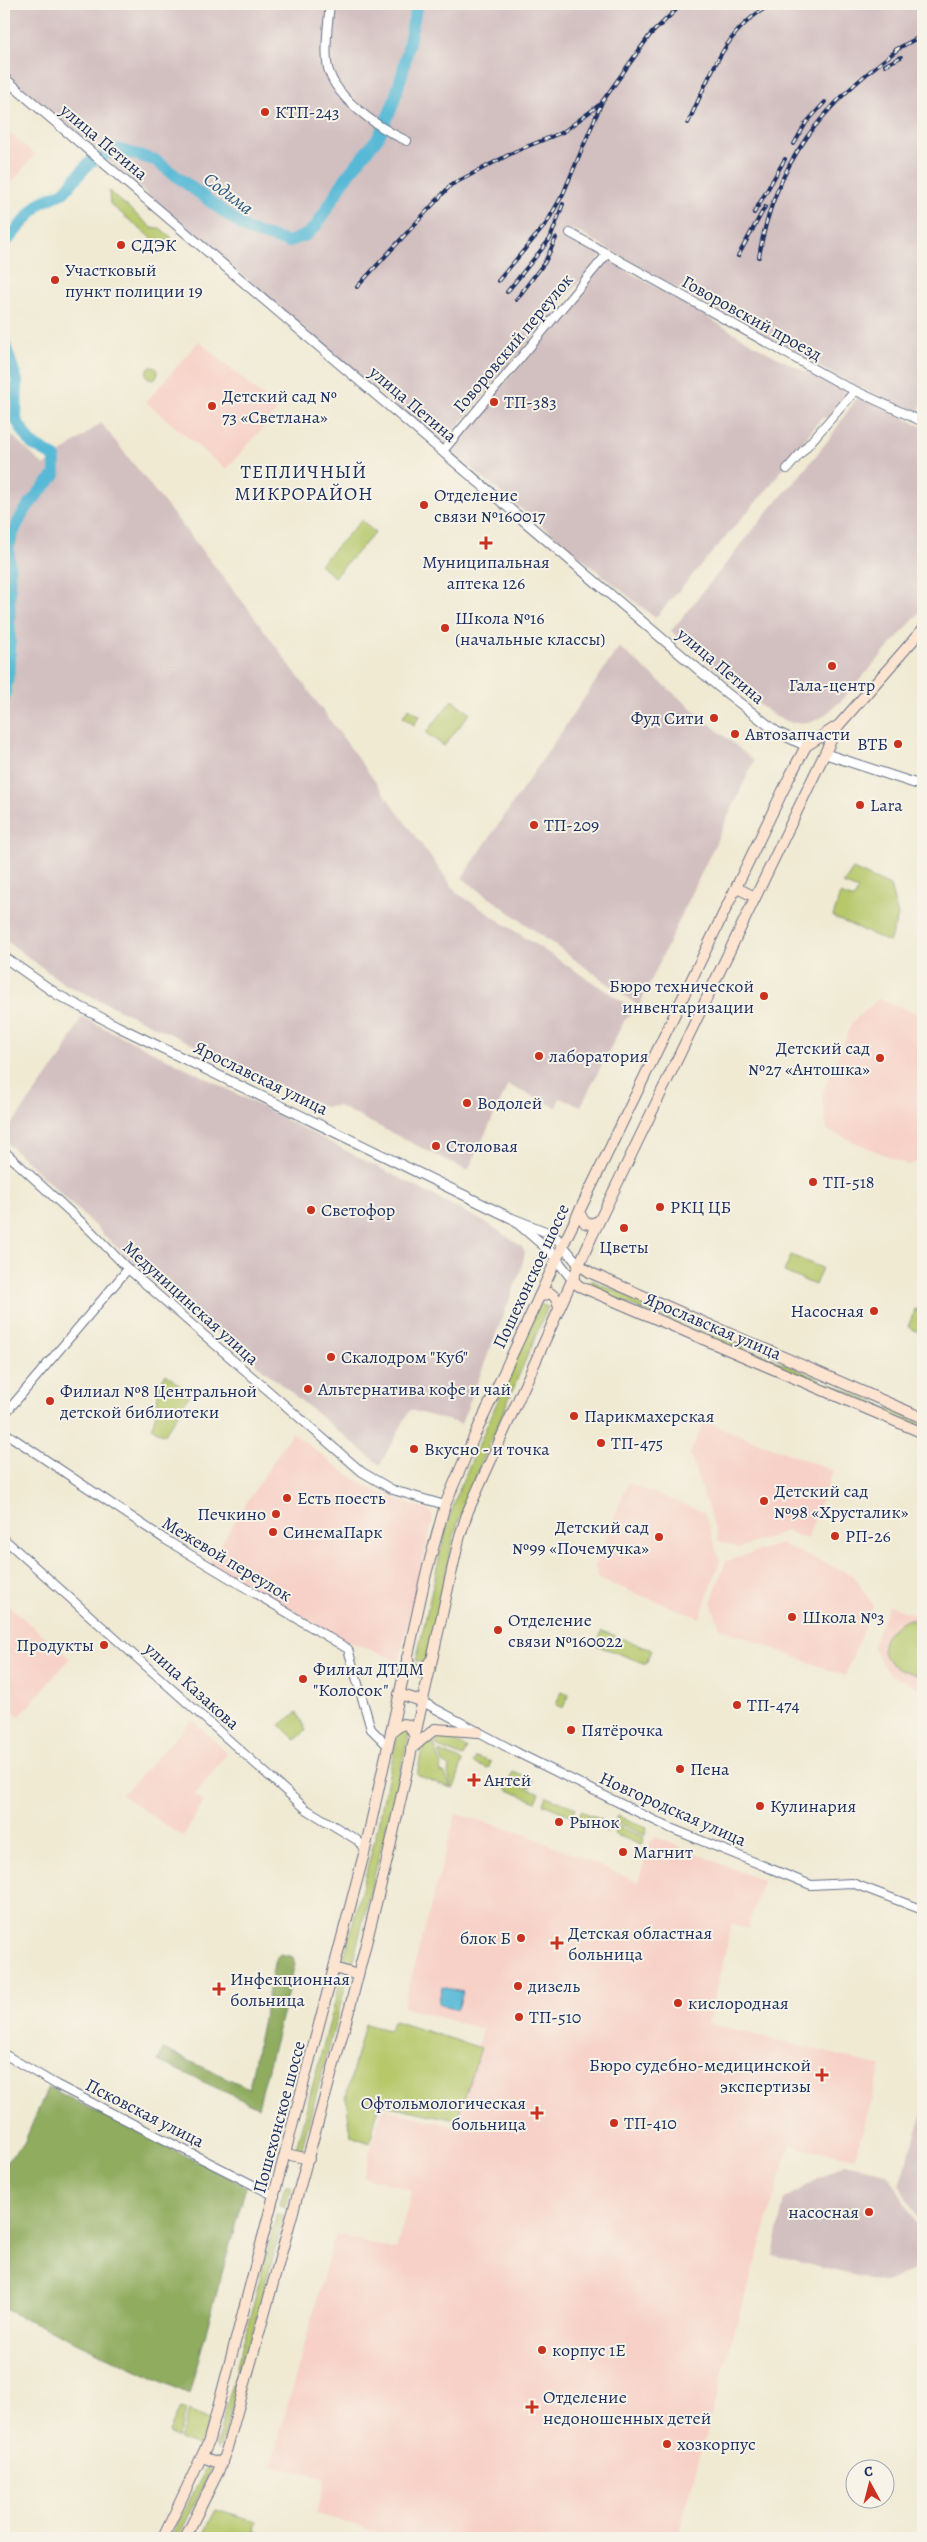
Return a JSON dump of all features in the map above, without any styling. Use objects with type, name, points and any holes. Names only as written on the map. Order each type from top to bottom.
[{"type":"main road","name":"Пошехонское шоссе","points":[[163,2538],[202,2457],[218,2407],[365,1850],[407,1657],[445,1505],[556,1259],[806,746],[839,725],[923,628]]},
{"type":"main road","name":"Пошехонское шоссе","points":[[185,2538],[222,2464],[309,2160],[358,1976],[459,1539],[468,1511],[578,1264],[839,725]]},
{"type":"main road","points":[[806,746],[826,754]]},
{"type":"main road","points":[[737,888],[755,897]]},
{"type":"main road","points":[[579,1212],[584,1223],[590,1224],[599,1220]]},
{"type":"main road","name":"Ярославская улица","points":[[578,1264],[590,1273],[923,1418]]},
{"type":"main road","name":"Ярославская улица","points":[[572,1279],[579,1286],[923,1433]]},
{"type":"main road","points":[[538,1297],[547,1293],[553,1295],[558,1307]]},
{"type":"main road","points":[[752,1361],[747,1356],[748,1351],[751,1348],[760,1348]]},
{"type":"main road","points":[[407,1657],[410,1666],[419,1672],[425,1669],[431,1660]]},
{"type":"main road","points":[[399,1694],[421,1701]]},
{"type":"main road","points":[[391,1732],[403,1724],[410,1725],[414,1735]]},
{"type":"main road","points":[[411,1749],[435,1729],[478,1732]]},
{"type":"main road","points":[[334,1968],[358,1976]]},
{"type":"main road","points":[[286,2154],[309,2160]]},
{"type":"main road","points":[[202,2457],[222,2464]]},
{"type":"street","points":[[330,4],[327,64],[334,81],[346,97],[377,124],[407,141]]},
{"type":"street","name":"улица Петина","points":[[4,78],[719,687],[777,732],[806,746]]},
{"type":"street","name":"Говоровский проезд","points":[[570,233],[855,391],[923,422]]},
{"type":"street","name":"Говоровский переулок","points":[[443,451],[607,254]]},
{"type":"street","points":[[787,469],[855,391]]},
{"type":"street","points":[[826,754],[923,786]]},
{"type":"street","name":"Ярославская улица","points":[[4,957],[58,995],[117,1026],[511,1218],[554,1235],[578,1264]]},
{"type":"street","name":"Медуницинская улица","points":[[4,1151],[91,1230],[128,1269],[362,1472],[393,1490],[445,1505]]},
{"type":"street","name":"Ярославская улица","points":[[511,1218],[556,1259],[572,1279]]},
{"type":"street","points":[[4,1415],[128,1269]]},
{"type":"street","name":"Межевой переулок","points":[[4,1432],[166,1540],[348,1649],[371,1729],[388,1746]]},
{"type":"street","name":"улица Казакова","points":[[4,1539],[306,1809],[357,1840],[365,1850]]},
{"type":"street","name":"Новгородская улица","points":[[421,1701],[478,1732],[670,1828],[811,1885],[852,1883],[923,1910]]},
{"type":"street","name":"Псковская улица","points":[[4,2054],[58,2085],[275,2196]]},
{"type":"shaded area","points":[[4,4],[923,4],[923,402],[917,414],[851,383],[770,342],[573,229],[568,238],[601,256],[442,445],[4,72]]},
{"type":"shaded area","points":[[4,128],[35,155],[4,191]]},
{"type":"shaded area","points":[[607,259],[767,352],[849,394],[829,418],[821,418],[770,486],[655,618],[449,450]]},
{"type":"shaded area","name":"Детский сад № 73 «Светлана»","points":[[199,341],[278,410],[226,470],[146,402]]},
{"type":"shaded area","points":[[858,396],[923,427],[923,609],[840,702],[822,717],[812,722],[792,723],[776,717],[757,703],[671,631],[829,439]]},
{"type":"shaded area","points":[[101,423],[250,611],[457,893],[635,1010],[624,1021],[581,1106],[560,1098],[556,1107],[508,1085],[468,1171],[338,1106],[325,1107],[63,983],[4,939],[4,428],[44,466]]},
{"type":"shaded area","points":[[619,647],[754,761],[639,1006],[462,878]]},
{"type":"shaded area","name":"Детский сад №27 «Антошка»","points":[[879,999],[923,1016],[923,1160],[908,1165],[827,1130],[822,1095],[852,1022]]},
{"type":"shaded area","points":[[82,1017],[196,1073],[490,1225],[521,1246],[525,1252],[521,1270],[461,1424],[410,1410],[380,1465],[142,1271],[4,1140],[4,1135],[62,1056]]},
{"type":"shaded area","name":"Детский сад №98 «Хрусталик»","points":[[704,1421],[833,1471],[807,1539],[786,1531],[739,1548],[719,1541],[690,1454]]},
{"type":"shaded area","points":[[292,1432],[336,1466],[371,1489],[431,1512],[433,1518],[399,1661],[338,1637],[209,1562]]},
{"type":"shaded area","name":"Детский сад №99 «Почемучка»","points":[[628,1483],[704,1512],[720,1561],[700,1618],[598,1579],[595,1566]]},
{"type":"shaded area","name":"Школа №3","points":[[781,1544],[854,1576],[873,1605],[845,1676],[720,1628],[711,1602],[726,1561]]},
{"type":"shaded area","points":[[4,1602],[70,1658],[19,1717],[4,1704]]},
{"type":"shaded area","points":[[889,1605],[923,1618],[923,1689],[889,1674],[872,1647]]},
{"type":"shaded area","points":[[192,1720],[227,1753],[195,1795],[203,1802],[183,1837],[122,1795]]},
{"type":"shaded area","points":[[456,1814],[520,1832],[638,1882],[651,1841],[656,1837],[763,1881],[747,1929],[732,1923],[708,2023],[881,2066],[855,2158],[790,2145],[734,2333],[677,2538],[400,2538],[316,2514],[325,2479],[271,2465],[335,2234],[396,2250],[412,2190],[363,2177],[382,2108],[456,2127],[482,2029],[403,2007]]},
{"type":"shaded area","points":[[923,2113],[923,2228],[899,2185]]},
{"type":"shaded area","points":[[844,2164],[888,2173],[923,2236],[923,2244],[913,2270],[886,2283],[773,2256],[784,2199]]},
{"type":"green space","points":[[109,191],[152,228],[160,228],[172,238],[163,248],[110,204]]},
{"type":"green space","points":[[152,367],[158,373],[152,379],[146,373]]},
{"type":"green space","points":[[362,520],[375,533],[334,577],[320,564]]},
{"type":"green space","points":[[452,700],[470,713],[444,746],[426,733]]},
{"type":"green space","points":[[409,708],[420,716],[414,725],[403,717]]},
{"type":"green space","points":[[853,869],[890,886],[898,916],[889,942],[833,917],[840,894],[854,899],[858,890],[843,884]]},
{"type":"green space","points":[[791,1255],[822,1268],[815,1285],[784,1272]]},
{"type":"green space","points":[[591,1280],[745,1346],[742,1352],[589,1287]]},
{"type":"green space","points":[[540,1304],[548,1307],[468,1495],[455,1532],[425,1663],[416,1661],[446,1528],[458,1492]]},
{"type":"green space","points":[[915,1309],[923,1312],[923,1334],[908,1327]]},
{"type":"green space","points":[[753,1351],[820,1379],[817,1385],[752,1355]]},
{"type":"green space","points":[[166,1374],[188,1392],[189,1396],[164,1435],[151,1427],[156,1414],[158,1393]]},
{"type":"green space","points":[[830,1383],[923,1424],[923,1431],[828,1389]]},
{"type":"green space","points":[[910,1619],[923,1625],[923,1677],[890,1663],[883,1650],[886,1636],[896,1626]]},
{"type":"green space","points":[[602,1631],[652,1650],[646,1664],[596,1645]]},
{"type":"green space","points":[[561,1691],[569,1694],[563,1708],[556,1705]]},
{"type":"green space","points":[[297,1712],[306,1731],[295,1740],[280,1725]]},
{"type":"green space","points":[[399,1729],[410,1732],[353,1961],[348,1963],[344,1958],[375,1838]]},
{"type":"green space","points":[[442,1734],[467,1748],[463,1757],[438,1747],[434,1736]]},
{"type":"green space","points":[[432,1738],[441,1764],[440,1771],[445,1774],[451,1788],[417,1775],[422,1749]]},
{"type":"green space","points":[[439,1751],[463,1761],[454,1788],[452,1788],[448,1773],[450,1767],[443,1763]]},
{"type":"green space","points":[[476,1757],[491,1762],[488,1769],[473,1763]]},
{"type":"green space","points":[[513,1772],[533,1780],[530,1787],[510,1778]]},
{"type":"green space","points":[[509,1781],[540,1793],[536,1802],[506,1789]]},
{"type":"green space","points":[[546,1796],[576,1808],[572,1816],[543,1804]]},
{"type":"green space","points":[[581,1811],[611,1824],[608,1832],[578,1820]]},
{"type":"green space","points":[[618,1816],[647,1827],[645,1835],[615,1822]]},
{"type":"green space","points":[[617,1826],[644,1837],[641,1845],[614,1834]]},
{"type":"green space","points":[[280,1954],[293,1957],[295,1964],[258,2107],[158,2061],[163,2049],[249,2088],[275,1959]]},
{"type":"green space","points":[[342,1976],[347,1980],[301,2151],[300,2153],[295,2152]]},
{"type":"green space","points":[[394,2021],[481,2048],[457,2120],[379,2104],[370,2143],[351,2136],[346,2097],[365,2024],[388,2030]]},
{"type":"green space","points":[[48,2087],[246,2186],[189,2394],[4,2309],[4,2170],[6,2162],[24,2143]]},
{"type":"green space","points":[[288,2185],[291,2188],[286,2207],[280,2205],[285,2187]]},
{"type":"green space","points":[[277,2214],[284,2216],[227,2425],[220,2447],[217,2450],[216,2446]]},
{"type":"green space","points":[[182,2408],[187,2410],[176,2438],[170,2435],[169,2431],[179,2410]]},
{"type":"green space","points":[[190,2411],[207,2419],[209,2423],[198,2446],[178,2439]]},
{"type":"green space","points":[[210,2467],[211,2470],[178,2538],[170,2538],[206,2469]]},
{"type":"green space","points":[[216,2509],[256,2521],[254,2531],[278,2538],[202,2538]]},
{"type":"water","points":[[442,1987],[463,1992],[458,2009],[438,2004]]},
{"type":"waterway","name":"Содима","points":[[4,244],[40,203],[64,192],[89,163],[117,149],[155,160],[248,230],[288,242],[306,235],[316,226],[347,176],[379,136],[392,107],[403,71],[417,4]]},
{"type":"waterway","name":"Содима","points":[[4,342],[17,381],[16,420],[32,444],[55,457],[55,475],[21,516],[9,546],[10,664],[4,698]]},
{"type":"railway","points":[[498,281],[546,224],[563,194],[602,102],[650,35],[682,4]]},
{"type":"railway","points":[[688,123],[720,55],[742,26],[756,14],[773,4]]},
{"type":"railway","points":[[895,50],[923,35]]},
{"type":"railway","points":[[759,257],[766,223],[777,192],[790,164],[807,138],[826,113],[848,90],[900,48]]},
{"type":"railway","points":[[885,65],[901,57]]},
{"type":"railway","points":[[794,144],[806,123],[825,102]]},
{"type":"railway","points":[[357,287],[451,185],[516,151],[563,132],[599,105]]},
{"type":"railway","points":[[754,213],[785,159]]},
{"type":"railway","points":[[507,292],[550,239],[563,204]]},
{"type":"railway","points":[[738,256],[765,207]]},
{"type":"railway","points":[[516,300],[545,262],[556,238]]},
{"type":"place","name":"КТП-243","points":[[265,112]]},
{"type":"place","name":"СДЭК","points":[[121,245]]},
{"type":"place","name":"Участковый пункт полиции 19","points":[[55,280]]},
{"type":"place","name":"ТП-383","points":[[494,402]]},
{"type":"place","name":"Детский сад № 73 «Светлана»","points":[[212,406]]},
{"type":"place","name":"Отделение связи №160017","points":[[424,505]]},
{"type":"place","name":"Муниципальная аптека 126","points":[[486,543]]},
{"type":"place","name":"Школа №16 (начальные классы)","points":[[445,628]]},
{"type":"place","name":"Гала-центр","points":[[832,666]]},
{"type":"place","name":"Фуд Сити","points":[[714,718]]},
{"type":"place","name":"Автозапчасти","points":[[735,734]]},
{"type":"place","name":"ВТБ","points":[[898,744]]},
{"type":"place","name":"Lara","points":[[860,805]]},
{"type":"place","name":"ТП-209","points":[[534,825]]},
{"type":"place","name":"Бюро технической инвентаризации","points":[[764,996]]},
{"type":"place","name":"лаборатория","points":[[539,1056]]},
{"type":"place","name":"Детский сад №27 «Антошка»","points":[[880,1058]]},
{"type":"place","name":"Водолей","points":[[467,1103]]},
{"type":"place","name":"Столовая","points":[[436,1146]]},
{"type":"place","name":"ТП-518","points":[[813,1182]]},
{"type":"place","name":"РКЦ ЦБ","points":[[660,1207]]},
{"type":"place","name":"Светофор","points":[[311,1210]]},
{"type":"place","name":"Цветы","points":[[624,1228]]},
{"type":"place","name":"Насосная","points":[[874,1311]]},
{"type":"place","name":"Скалодром \"Куб\"","points":[[331,1357]]},
{"type":"place","name":"Альтернатива кофе и чай","points":[[308,1389]]},
{"type":"place","name":"Филиал №8 Центральной детской библиотеки","points":[[50,1401]]},
{"type":"place","name":"Парикмахерская","points":[[574,1416]]},
{"type":"place","name":"ТП-475","points":[[601,1443]]},
{"type":"place","name":"Вкусно - и точка","points":[[414,1449]]},
{"type":"place","name":"Есть поесть","points":[[287,1498]]},
{"type":"place","name":"Детский сад №98 «Хрусталик»","points":[[764,1501]]},
{"type":"place","name":"Печкино","points":[[276,1514]]},
{"type":"place","name":"СинемаПарк","points":[[273,1532]]},
{"type":"place","name":"РП-26","points":[[835,1536]]},
{"type":"place","name":"Детский сад №99 «Почемучка»","points":[[659,1537]]},
{"type":"place","name":"Школа №3","points":[[792,1617]]},
{"type":"place","name":"Отделение связи №160022","points":[[498,1630]]},
{"type":"place","name":"Продукты","points":[[104,1645]]},
{"type":"place","name":"Филиал ДТДМ \"Колосок\"","points":[[303,1679]]},
{"type":"place","name":"ТП-474","points":[[737,1705]]},
{"type":"place","name":"Пятёрочка","points":[[571,1730]]},
{"type":"place","name":"Пена","points":[[680,1769]]},
{"type":"place","name":"Антей","points":[[474,1780]]},
{"type":"place","name":"Кулинария","points":[[760,1806]]},
{"type":"place","name":"Рынок","points":[[559,1822]]},
{"type":"place","name":"Магнит","points":[[623,1852]]},
{"type":"place","name":"блок Б","points":[[521,1938]]},
{"type":"place","name":"Детская областная больница","points":[[557,1943]]},
{"type":"place","name":"дизель","points":[[518,1986]]},
{"type":"place","name":"Инфекционная больница","points":[[219,1989]]},
{"type":"place","name":"кислородная","points":[[678,2003]]},
{"type":"place","name":"ТП-510","points":[[519,2017]]},
{"type":"place","name":"Бюро судебно-медицинской экспертизы","points":[[822,2075]]},
{"type":"place","name":"Офтольмологическая больница","points":[[537,2113]]},
{"type":"place","name":"ТП-410","points":[[614,2123]]},
{"type":"place","name":"насосная","points":[[869,2212]]},
{"type":"place","name":"корпус 1Е","points":[[542,2350]]},
{"type":"place","name":"Отделение недоношенных детей","points":[[532,2407]]},
{"type":"place","name":"хозкорпус","points":[[667,2444]]},
{"type":"district","name":"ТЕПЛИЧНЫЙ МИКРОРАЙОН","points":[[304,482]]}]
